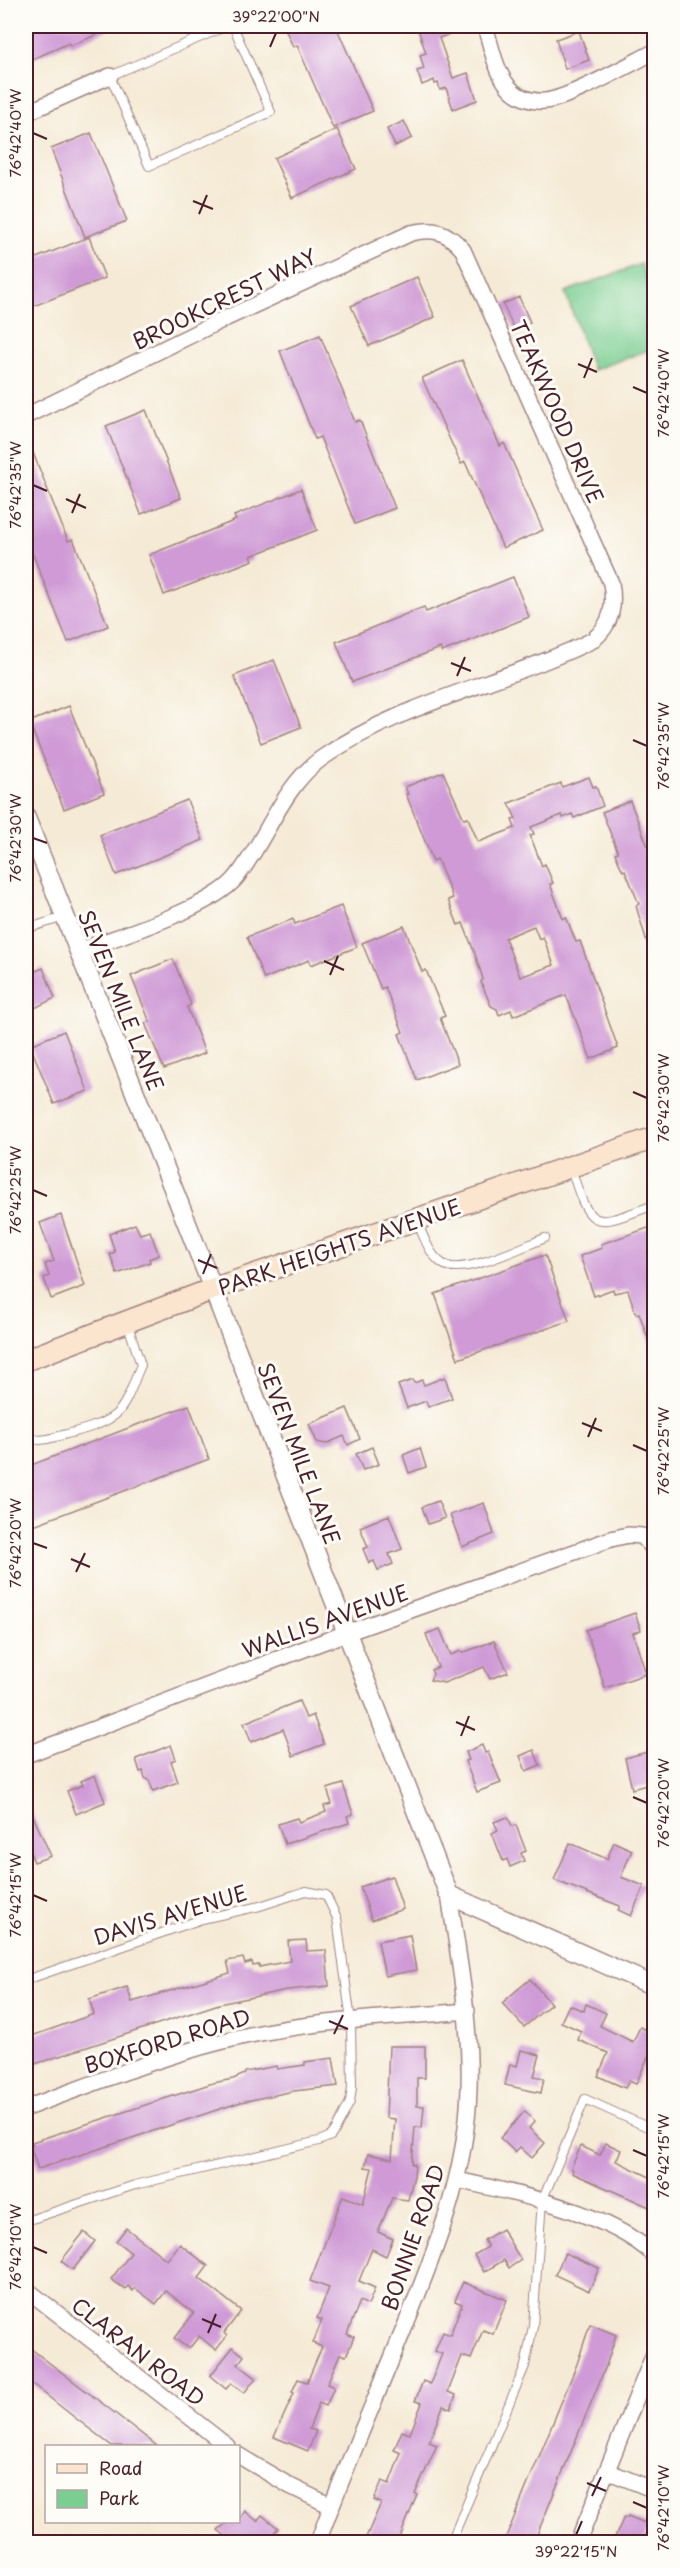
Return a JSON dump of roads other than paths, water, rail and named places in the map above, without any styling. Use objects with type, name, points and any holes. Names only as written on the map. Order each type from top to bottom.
[{"type":"main road","name":"PARK HEIGHTS AVENUE","points":[[26,1360],[213,1289],[654,1138]]},
{"type":"street","points":[[485,26],[500,72],[508,86],[519,96],[533,100],[559,98],[654,52]]},
{"type":"street","points":[[26,113],[110,76]]},
{"type":"street","name":"BROOKCREST WAY","points":[[26,416],[220,321],[411,233],[426,229],[444,232]]},
{"type":"street","name":"TEAKWOOD DRIVE","points":[[79,951],[190,908],[224,890],[248,862],[277,812],[305,773],[337,748],[381,725],[579,646],[604,631],[611,615],[613,599],[611,583],[463,250],[444,232]]},
{"type":"street","name":"SEVEN MILE LANE","points":[[26,818],[32,853],[65,917],[79,951],[449,1895]]},
{"type":"street","name":"WALLIS AVENUE","points":[[26,1755],[346,1633],[611,1539],[628,1535],[642,1536],[654,1549]]},
{"type":"street","points":[[449,1895],[654,1986]]},
{"type":"street","name":"BONNIE ROAD","points":[[318,2542],[430,2266],[457,2180],[465,2135],[469,2090],[467,2011],[449,1895]]},
{"type":"street","name":"BOXFORD ROAD","points":[[26,2108],[197,2049],[241,2037],[351,2021],[467,2011]]},
{"type":"street","points":[[457,2180],[542,2200],[627,2235],[644,2245],[654,2255]]},
{"type":"street","name":"CLARAN ROAD","points":[[26,2289],[226,2445]]},
{"type":"street","points":[[578,2542],[654,2354]]},
{"type":"street","points":[[240,2456],[280,2481],[331,2506]]},
{"type":"street","points":[[607,2471],[654,2490]]},
{"type":"lane","points":[[227,26],[110,76],[149,166],[271,112],[233,26]]},
{"type":"lane","points":[[26,929],[65,917]]},
{"type":"lane","points":[[571,1166],[584,1205],[594,1218],[603,1221],[615,1220],[654,1205]]},
{"type":"lane","points":[[417,1219],[434,1255],[443,1264],[453,1268],[487,1260],[545,1238]]},
{"type":"lane","points":[[26,1437],[39,1440],[48,1439],[105,1420],[116,1414],[123,1405],[141,1365],[127,1322]]},
{"type":"lane","name":"DAVIS AVENUE","points":[[26,1980],[202,1919],[260,1906],[306,1891],[326,1894],[337,1918],[351,2021]]},
{"type":"lane","points":[[26,2221],[135,2185],[331,2136],[350,2102],[352,2087],[351,2021]]},
{"type":"lane","points":[[451,2542],[525,2366],[530,2347],[542,2200],[585,2099],[654,2130]]}]
